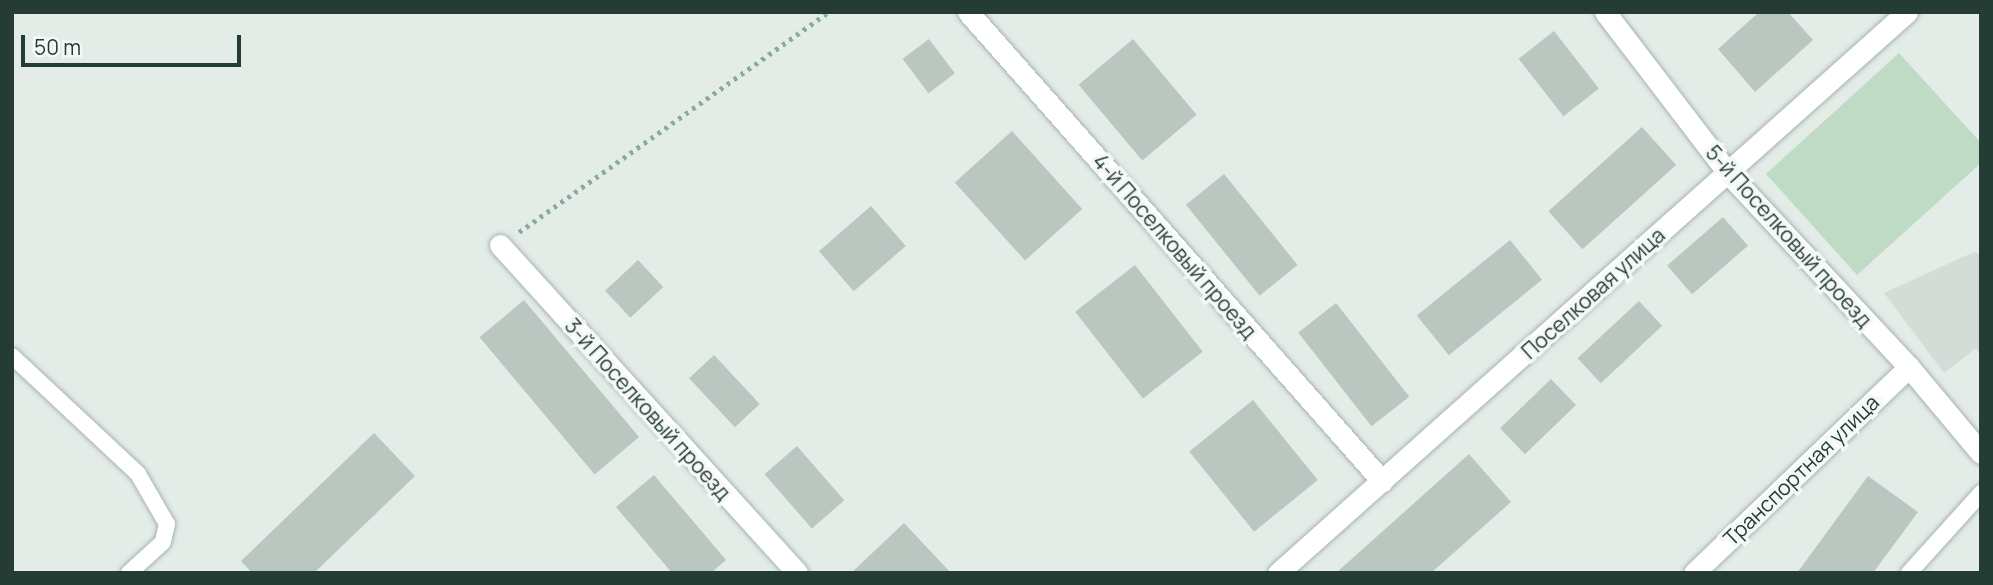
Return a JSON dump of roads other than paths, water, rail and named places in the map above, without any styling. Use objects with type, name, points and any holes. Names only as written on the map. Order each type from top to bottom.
[{"type":"street","name":"4-й Поселковый проезд","points":[[968,12],[1382,481]]},
{"type":"street","name":"5-й Поселковый проезд","points":[[1605,12],[1728,173],[1909,367],[1981,453]]},
{"type":"street","name":"Поселковая улица","points":[[1278,573],[1907,12]]},
{"type":"street","name":"3-й Поселковый проезд","points":[[500,245],[797,573]]},
{"type":"street","name":"Транспортная улица","points":[[1694,573],[1909,367]]},
{"type":"lane","points":[[12,356],[138,474],[167,524],[163,542],[129,573]]},
{"type":"lane","points":[[1909,573],[1981,493]]}]
